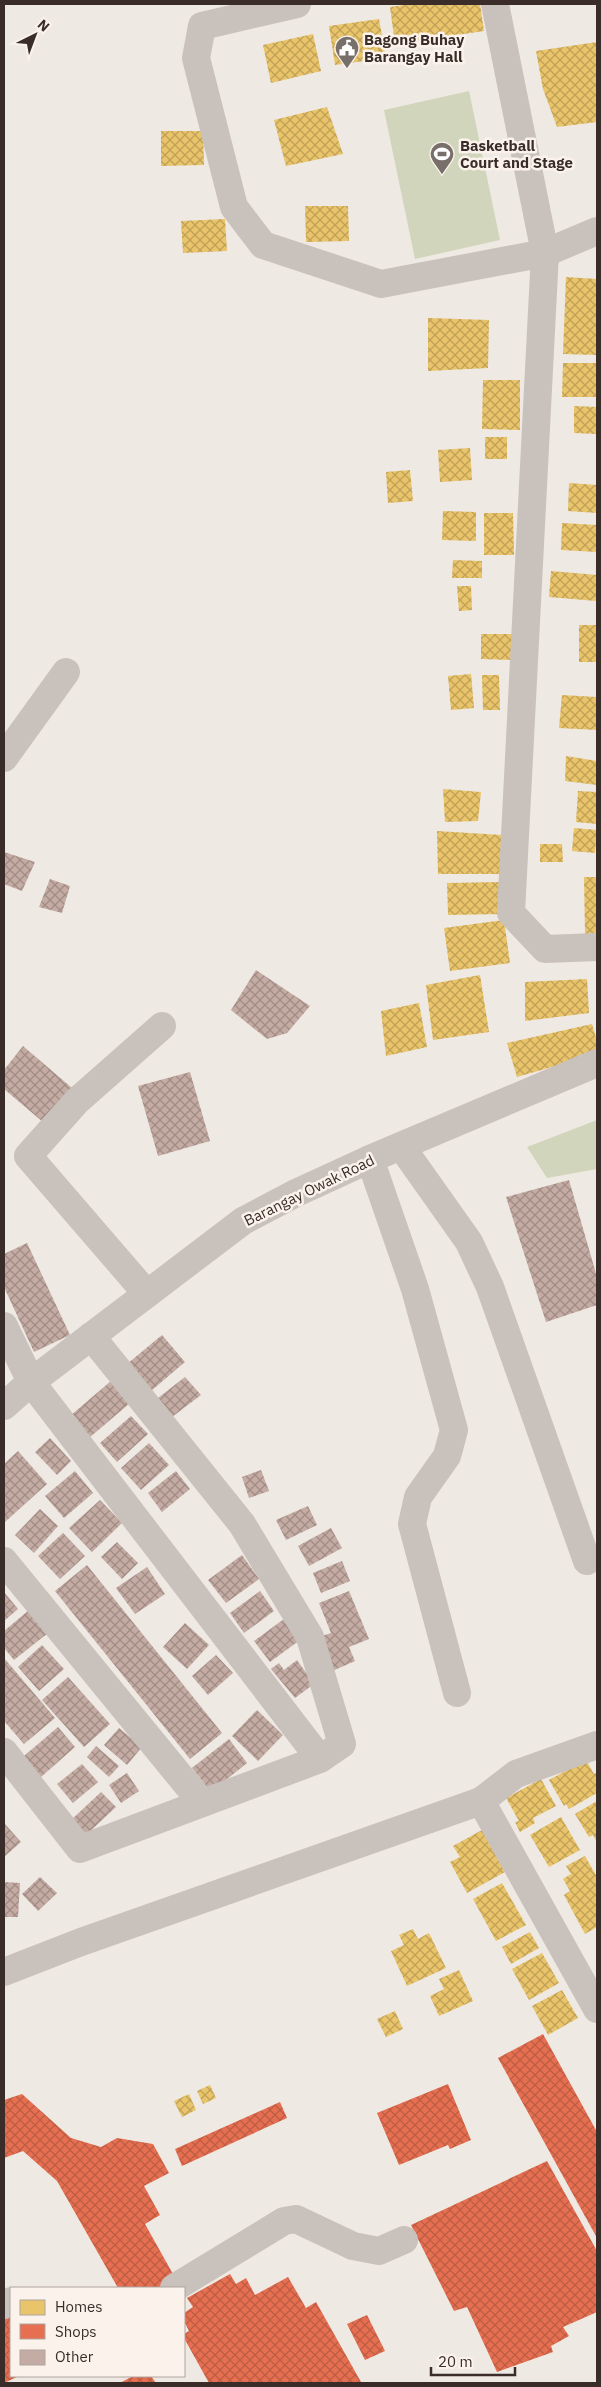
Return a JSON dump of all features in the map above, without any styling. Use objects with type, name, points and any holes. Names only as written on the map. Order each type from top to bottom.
[{"type":"street","points":[[297,4],[202,26],[196,58],[234,207],[263,245],[381,284],[546,253],[597,231]]},
{"type":"street","points":[[495,4],[546,253],[511,914],[545,949],[597,947]]},
{"type":"street","points":[[4,758],[66,672]]},
{"type":"street","points":[[147,1294],[28,1156],[77,1101],[162,1026]]},
{"type":"street","name":"Barangay Owak Road","points":[[4,1406],[31,1382],[243,1221],[296,1193],[370,1159],[597,1063]]},
{"type":"street","points":[[401,1146],[469,1242],[490,1287],[587,1561]]},
{"type":"street","points":[[370,1159],[415,1289],[454,1430],[447,1456],[418,1496],[412,1524],[457,1692]]},
{"type":"street","points":[[4,1326],[31,1382],[320,1759]]},
{"type":"street","points":[[4,1752],[80,1849],[320,1759],[342,1744],[310,1637],[242,1524],[91,1336]]},
{"type":"street","points":[[4,1561],[202,1803]]},
{"type":"street","points":[[4,1972],[90,1939],[481,1801],[516,1774],[596,1746]]},
{"type":"street","points":[[481,1801],[597,2009]]},
{"type":"street","points":[[176,2287],[284,2221],[296,2219],[353,2246],[379,2251],[404,2240]]},
{"type":"green space","name":"Basketball Court and Stage","points":[[469,91],[500,240],[415,259],[384,110]]},
{"type":"green space","points":[[597,1120],[597,1169],[547,1178],[527,1147]]},
{"type":"building: Homes","points":[[412,4],[480,4],[484,31],[395,44],[390,7]]},
{"type":"building: Homes","points":[[379,19],[386,58],[335,65],[329,26]]},
{"type":"building: Homes","points":[[313,34],[321,71],[271,83],[263,45]]},
{"type":"building: Homes","points":[[597,42],[597,122],[557,127],[543,89],[536,51]]},
{"type":"building: Homes","points":[[327,107],[343,154],[286,166],[274,120]]},
{"type":"building: Homes","points":[[161,131],[203,131],[204,165],[161,166]]},
{"type":"building: Homes","points":[[305,206],[348,206],[349,241],[306,242]]},
{"type":"building: Homes","points":[[225,219],[227,251],[183,253],[181,221]]},
{"type":"building: Homes","points":[[566,277],[597,279],[597,355],[563,354]]},
{"type":"building: Homes","points":[[428,318],[489,320],[488,368],[428,371]]},
{"type":"building: Homes","points":[[563,363],[597,363],[597,397],[562,397]]},
{"type":"building: Homes","points":[[483,380],[520,380],[520,430],[482,429]]},
{"type":"building: Homes","points":[[574,406],[597,407],[597,434],[574,433]]},
{"type":"building: Homes","points":[[485,437],[507,437],[507,459],[485,459]]},
{"type":"building: Homes","points":[[470,448],[472,480],[440,482],[438,450]]},
{"type":"building: Homes","points":[[410,470],[413,501],[388,503],[386,472]]},
{"type":"building: Homes","points":[[569,483],[597,485],[597,513],[568,511]]},
{"type":"building: Homes","points":[[443,511],[476,512],[476,541],[442,540]]},
{"type":"building: Homes","points":[[484,513],[513,513],[514,555],[484,555]]},
{"type":"building: Homes","points":[[562,523],[597,525],[597,552],[561,550]]},
{"type":"building: Homes","points":[[453,560],[482,561],[482,578],[452,578]]},
{"type":"building: Homes","points":[[551,571],[597,575],[596,601],[549,597]]},
{"type":"building: Homes","points":[[457,586],[471,586],[472,610],[459,611]]},
{"type":"building: Homes","points":[[579,625],[597,625],[597,662],[579,662]]},
{"type":"building: Homes","points":[[481,634],[512,634],[512,660],[481,659]]},
{"type":"building: Homes","points":[[471,674],[474,708],[451,710],[448,676]]},
{"type":"building: Homes","points":[[482,675],[499,675],[500,710],[483,710]]},
{"type":"building: Homes","points":[[562,695],[597,697],[597,730],[559,728]]},
{"type":"building: Homes","points":[[566,756],[597,761],[597,785],[565,781]]},
{"type":"building: Homes","points":[[443,789],[481,792],[478,821],[445,822]]},
{"type":"building: Homes","points":[[578,791],[597,792],[597,824],[576,822]]},
{"type":"building: Homes","points":[[574,828],[597,830],[595,853],[572,851]]},
{"type":"building: Homes","points":[[437,831],[502,835],[502,874],[438,874]]},
{"type":"building: Homes","points":[[540,844],[562,844],[563,862],[540,862]]},
{"type":"building: Homes","points":[[584,877],[597,877],[597,933],[585,934]]},
{"type":"building: Homes","points":[[501,882],[502,914],[448,915],[447,883]]},
{"type":"building: Homes","points":[[504,920],[510,963],[450,971],[444,928]]},
{"type":"building: Homes","points":[[480,975],[489,1032],[433,1040],[426,985]]},
{"type":"building: Homes","points":[[587,979],[589,1013],[525,1021],[525,982]]},
{"type":"building: Homes","points":[[419,1003],[427,1047],[386,1056],[381,1011]]},
{"type":"building: Homes","points":[[592,1024],[597,1041],[597,1054],[517,1077],[507,1043]]},
{"type":"building: Homes","points":[[586,1760],[594,1774],[597,1772],[597,1793],[569,1809],[566,1804],[564,1806],[549,1780]]},
{"type":"building: Homes","points":[[541,1779],[556,1806],[533,1818],[535,1823],[520,1832],[515,1822],[519,1821],[506,1798]]},
{"type":"building: Homes","points":[[597,1801],[597,1843],[593,1835],[589,1837],[575,1814]]},
{"type":"building: Homes","points":[[561,1817],[580,1850],[549,1867],[530,1835]]},
{"type":"building: Homes","points":[[482,1830],[505,1872],[467,1893],[450,1862],[460,1857],[453,1846]]},
{"type":"building: Homes","points":[[585,1856],[597,1877],[597,1927],[585,1934],[564,1895],[570,1891],[563,1879],[571,1874],[566,1866]]},
{"type":"building: Homes","points":[[502,1883],[526,1925],[496,1941],[473,1899]]},
{"type":"building: Homes","points":[[413,1929],[418,1939],[429,1933],[446,1968],[407,1986],[391,1951],[404,1945],[399,1935]]},
{"type":"building: Homes","points":[[530,1932],[539,1948],[511,1964],[502,1947]]},
{"type":"building: Homes","points":[[542,1953],[559,1983],[529,2000],[512,1969]]},
{"type":"building: Homes","points":[[459,1970],[473,2001],[439,2016],[430,1996],[444,1989],[439,1979]]},
{"type":"building: Homes","points":[[562,1990],[578,2018],[548,2035],[532,2006]]},
{"type":"building: Homes","points":[[395,2011],[403,2029],[386,2037],[377,2019]]},
{"type":"building: Homes","points":[[210,2085],[216,2098],[203,2104],[197,2091]]},
{"type":"building: Homes","points":[[189,2094],[196,2110],[182,2117],[174,2101]]},
{"type":"building: Shops","points":[[543,2034],[597,2132],[597,2238],[498,2058]]},
{"type":"building: Shops","points":[[448,2084],[471,2140],[450,2149],[448,2145],[399,2165],[377,2113]]},
{"type":"building: Shops","points":[[22,2094],[71,2138],[101,2147],[117,2138],[153,2144],[169,2173],[144,2186],[160,2215],[145,2224],[178,2283],[170,2287],[117,2287],[57,2181],[23,2151],[4,2158],[4,2100]]},
{"type":"building: Shops","points":[[280,2102],[287,2118],[182,2166],[175,2149]]},
{"type":"building: Shops","points":[[547,2161],[597,2251],[597,2312],[563,2327],[569,2336],[551,2346],[553,2352],[497,2372],[467,2307],[454,2311],[411,2225]]},
{"type":"building: Shops","points":[[230,2274],[236,2284],[246,2278],[255,2295],[288,2277],[306,2308],[316,2302],[361,2382],[209,2383],[185,2340],[185,2333],[189,2331],[185,2323],[185,2312],[193,2307],[187,2298]]},
{"type":"building: Shops","points":[[10,2309],[10,2377],[17,2377],[4,2383],[4,2312]]},
{"type":"building: Shops","points":[[367,2315],[385,2351],[365,2360],[347,2324]]},
{"type":"building: Shops","points":[[131,2377],[152,2377],[156,2383],[120,2383]]},
{"type":"building: Other","points":[[4,852],[35,862],[22,891],[4,884]]},
{"type":"building: Other","points":[[50,879],[70,886],[62,913],[39,907]]},
{"type":"building: Other","points":[[256,970],[310,1006],[287,1033],[267,1039],[231,1010]]},
{"type":"building: Other","points":[[23,1046],[79,1094],[50,1128],[4,1089],[4,1070]]},
{"type":"building: Other","points":[[190,1072],[210,1141],[158,1156],[138,1086]]},
{"type":"building: Other","points":[[569,1180],[597,1277],[597,1305],[546,1322],[506,1197]]},
{"type":"building: Other","points":[[27,1243],[70,1335],[34,1352],[4,1287],[4,1254]]},
{"type":"building: Other","points":[[162,1335],[185,1362],[151,1391],[127,1364]]},
{"type":"building: Other","points":[[185,1377],[201,1395],[172,1417],[158,1398]]},
{"type":"building: Other","points":[[111,1381],[130,1403],[89,1438],[70,1416]]},
{"type":"building: Other","points":[[131,1416],[148,1434],[117,1462],[100,1443]]},
{"type":"building: Other","points":[[50,1438],[71,1461],[57,1475],[35,1452]]},
{"type":"building: Other","points":[[149,1443],[169,1465],[141,1490],[121,1468]]},
{"type":"building: Other","points":[[18,1451],[47,1484],[5,1522],[4,1464]]},
{"type":"building: Other","points":[[261,1470],[269,1491],[249,1498],[242,1477]]},
{"type":"building: Other","points":[[75,1471],[93,1493],[64,1518],[45,1496]]},
{"type":"building: Other","points":[[176,1471],[190,1489],[162,1512],[148,1493]]},
{"type":"building: Other","points":[[100,1500],[122,1523],[92,1552],[69,1528]]},
{"type":"building: Other","points":[[308,1506],[317,1525],[286,1540],[276,1520]]},
{"type":"building: Other","points":[[40,1509],[58,1526],[34,1553],[15,1535]]},
{"type":"building: Other","points":[[331,1528],[342,1548],[309,1566],[298,1546]]},
{"type":"building: Other","points":[[63,1533],[85,1556],[60,1579],[38,1556]]},
{"type":"building: Other","points":[[117,1542],[138,1563],[122,1579],[101,1557]]},
{"type":"building: Other","points":[[242,1555],[259,1579],[226,1603],[208,1580]]},
{"type":"building: Other","points":[[342,1561],[350,1581],[321,1593],[313,1573]]},
{"type":"building: Other","points":[[87,1565],[222,1733],[190,1759],[55,1591]]},
{"type":"building: Other","points":[[147,1567],[165,1594],[135,1614],[116,1588]]},
{"type":"building: Other","points":[[260,1591],[274,1611],[244,1633],[230,1613]]},
{"type":"building: Other","points":[[349,1591],[369,1639],[349,1647],[355,1661],[330,1672],[316,1638],[331,1633],[319,1603]]},
{"type":"building: Other","points":[[4,1592],[18,1609],[4,1621]]},
{"type":"building: Other","points":[[29,1610],[48,1633],[14,1660],[4,1648],[4,1631]]},
{"type":"building: Other","points":[[284,1619],[300,1640],[270,1662],[254,1641]]},
{"type":"building: Other","points":[[185,1623],[209,1645],[187,1669],[163,1647]]},
{"type":"building: Other","points":[[42,1645],[64,1669],[39,1691],[18,1667]]},
{"type":"building: Other","points":[[216,1655],[233,1673],[208,1695],[192,1676]]},
{"type":"building: Other","points":[[4,1658],[55,1718],[24,1744],[4,1721]]},
{"type":"building: Other","points":[[297,1660],[314,1684],[295,1698],[271,1669],[279,1663],[284,1670]]},
{"type":"building: Other","points":[[68,1677],[110,1724],[84,1747],[42,1700]]},
{"type":"building: Other","points":[[257,1710],[283,1735],[258,1761],[232,1736]]},
{"type":"building: Other","points":[[58,1727],[75,1747],[41,1777],[24,1756]]},
{"type":"building: Other","points":[[119,1728],[142,1747],[127,1765],[104,1745]]},
{"type":"building: Other","points":[[229,1739],[247,1763],[211,1792],[192,1768]]},
{"type":"building: Other","points":[[96,1746],[119,1766],[109,1777],[87,1757]]},
{"type":"building: Other","points":[[82,1764],[98,1782],[73,1803],[57,1784]]},
{"type":"building: Other","points":[[127,1773],[139,1791],[121,1803],[109,1785]]},
{"type":"building: Other","points":[[101,1792],[116,1807],[84,1837],[69,1822]]},
{"type":"building: Other","points":[[4,1823],[21,1842],[4,1857]]},
{"type":"building: Other","points":[[40,1877],[57,1893],[38,1911],[22,1894]]},
{"type":"building: Other","points":[[4,1882],[20,1883],[18,1917],[4,1917]]},
{"type":"place","name":"Bagong Buhay Barangay Hall","points":[[347,69]]},
{"type":"place","name":"Basketball Court and Stage","points":[[442,175]]}]
